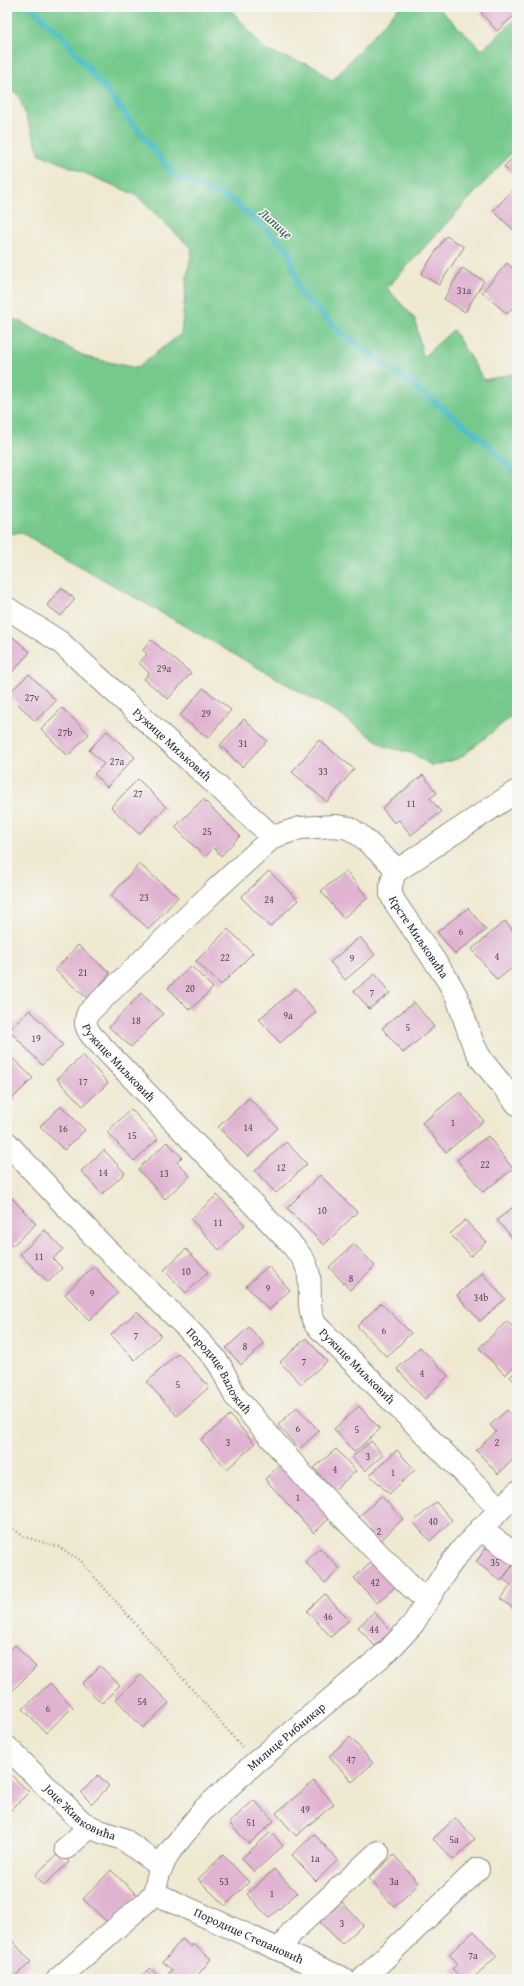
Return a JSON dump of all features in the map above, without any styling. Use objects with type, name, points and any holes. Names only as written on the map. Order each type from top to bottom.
[{"type":"street","name":"Ружице Миљковић","points":[[7,608],[60,642],[273,837],[213,892],[88,1013],[85,1020],[86,1027],[92,1036],[291,1244],[303,1260],[308,1273],[309,1309],[315,1324],[500,1509]]},
{"type":"street","points":[[273,837],[300,828],[335,826],[349,828],[361,836],[398,870],[517,791]]},
{"type":"street","name":"Крсте Миљковића","points":[[398,870],[394,874],[391,886],[391,894],[394,901],[448,979],[457,997],[473,1044],[481,1059],[517,1104]]},
{"type":"street","name":"Породице Валожић","points":[[7,1143],[127,1271],[199,1341],[221,1367],[235,1396],[243,1407],[308,1481],[407,1583],[427,1601]]},
{"type":"street","name":"Милице Рибникар","points":[[58,1979],[147,1901],[154,1893],[162,1867],[168,1854],[204,1810],[256,1762],[389,1650],[413,1624],[447,1569],[480,1529],[517,1492]]},
{"type":"street","points":[[480,1529],[517,1555]]},
{"type":"street","name":"Јоце Живковића","points":[[7,1747],[78,1818],[90,1827],[123,1839],[162,1867]]},
{"type":"street","points":[[66,1848],[90,1827]]},
{"type":"street","points":[[281,1949],[292,1932],[378,1852]]},
{"type":"street","points":[[363,1979],[478,1869]]},
{"type":"street","name":"Породице Степановић","points":[[154,1893],[281,1949],[344,1979]]},
{"type":"path","points":[[7,1525],[25,1536],[59,1547],[80,1560],[256,1762]]},
{"type":"green space","points":[[7,7],[229,7],[266,51],[316,67],[332,81],[399,7],[437,7],[482,50],[517,18],[517,147],[387,288],[415,319],[423,357],[453,330],[484,380],[517,373],[517,712],[460,758],[432,766],[412,753],[386,747],[339,714],[20,532],[7,535],[7,317],[21,322],[86,357],[136,368],[181,334],[187,277],[192,249],[136,195],[40,154],[18,94],[7,89]]},
{"type":"building","points":[[311,7],[323,7],[317,13]]},
{"type":"building","points":[[487,7],[517,7],[517,13],[497,31],[481,13]]},
{"type":"building","points":[[517,153],[517,179],[504,167]]},
{"type":"building","points":[[517,185],[517,233],[493,211]]},
{"type":"building","points":[[446,236],[464,247],[439,285],[421,274]]},
{"type":"building","points":[[507,263],[517,272],[517,303],[507,314],[482,292]]},
{"type":"building","points":[[462,268],[484,281],[465,312],[444,299]]},
{"type":"building","points":[[61,588],[75,599],[61,616],[47,605]]},
{"type":"building","points":[[7,632],[30,652],[7,678]]},
{"type":"building","points":[[151,640],[191,673],[168,699],[144,679],[149,673],[139,663],[147,654],[143,650]]},
{"type":"building","points":[[29,674],[56,701],[35,721],[8,694]]},
{"type":"building","points":[[203,688],[231,710],[208,738],[180,716]]},
{"type":"building","points":[[62,708],[89,734],[68,756],[41,729]]},
{"type":"building","points":[[244,719],[267,741],[242,767],[220,745]]},
{"type":"building","points":[[107,731],[135,757],[107,787],[94,774],[104,764],[89,750]]},
{"type":"building","points":[[319,740],[354,769],[327,802],[292,772]]},
{"type":"building","points":[[423,775],[437,793],[430,798],[441,812],[411,835],[399,820],[394,823],[382,808]]},
{"type":"building","points":[[138,779],[166,807],[139,834],[111,807]]},
{"type":"building","points":[[203,799],[240,836],[221,856],[214,848],[205,857],[175,827]]},
{"type":"building","points":[[139,864],[178,897],[149,929],[111,896]]},
{"type":"building","points":[[269,871],[298,900],[270,927],[241,897]]},
{"type":"building","points":[[346,871],[368,898],[343,918],[321,891]]},
{"type":"building","points":[[468,908],[486,930],[455,954],[437,932]]},
{"type":"building","points":[[505,921],[517,936],[517,964],[497,980],[472,949]]},
{"type":"building","points":[[228,929],[253,953],[221,985],[196,961]]},
{"type":"building","points":[[360,937],[375,955],[345,980],[330,962]]},
{"type":"building","points":[[78,945],[110,973],[88,999],[55,970]]},
{"type":"building","points":[[191,966],[213,988],[190,1010],[168,988]]},
{"type":"building","points":[[375,974],[390,993],[369,1009],[354,991]]},
{"type":"building","points":[[296,988],[316,1012],[280,1043],[259,1019]]},
{"type":"building","points":[[141,993],[163,1014],[131,1047],[109,1027]]},
{"type":"building","points":[[414,1002],[434,1027],[403,1053],[382,1028]]},
{"type":"building","points":[[30,1010],[63,1045],[42,1065],[9,1030]]},
{"type":"building","points":[[7,1053],[33,1078],[9,1102],[7,1100]]},
{"type":"building","points":[[83,1055],[108,1083],[83,1106],[57,1079]]},
{"type":"building","points":[[460,1092],[484,1121],[446,1152],[422,1123]]},
{"type":"building","points":[[249,1098],[278,1128],[248,1157],[218,1127]]},
{"type":"building","points":[[61,1106],[85,1130],[64,1150],[40,1126]]},
{"type":"building","points":[[131,1109],[158,1139],[134,1161],[107,1132]]},
{"type":"building","points":[[488,1136],[513,1169],[483,1192],[457,1160]]},
{"type":"building","points":[[167,1142],[182,1157],[177,1162],[190,1176],[165,1199],[138,1169]]},
{"type":"building","points":[[286,1142],[307,1164],[276,1193],[255,1171]]},
{"type":"building","points":[[104,1150],[125,1173],[102,1194],[81,1171]]},
{"type":"building","points":[[320,1175],[357,1212],[324,1245],[287,1208]]},
{"type":"building","points":[[217,1195],[245,1225],[219,1250],[191,1219]]},
{"type":"building","points":[[10,1196],[36,1224],[12,1246],[7,1241],[7,1199]]},
{"type":"building","points":[[517,1204],[517,1243],[497,1220]]},
{"type":"building","points":[[465,1220],[486,1242],[471,1256],[450,1234]]},
{"type":"building","points":[[45,1230],[63,1249],[53,1259],[62,1268],[48,1282],[20,1254]]},
{"type":"building","points":[[354,1244],[375,1266],[350,1290],[329,1267]]},
{"type":"building","points":[[186,1249],[208,1272],[186,1293],[164,1270]]},
{"type":"building","points":[[94,1266],[118,1293],[89,1320],[65,1294]]},
{"type":"building","points":[[268,1266],[290,1290],[269,1310],[246,1286]]},
{"type":"building","points":[[482,1273],[505,1299],[480,1321],[457,1295]]},
{"type":"building","points":[[381,1303],[411,1333],[387,1357],[357,1326]]},
{"type":"building","points":[[137,1311],[161,1335],[135,1360],[111,1335]]},
{"type":"building","points":[[507,1321],[517,1332],[517,1364],[505,1375],[479,1348]]},
{"type":"building","points":[[249,1327],[264,1344],[241,1365],[226,1348]]},
{"type":"building","points":[[306,1338],[327,1361],[301,1384],[280,1362]]},
{"type":"building","points":[[420,1347],[448,1376],[425,1399],[397,1369]]},
{"type":"building","points":[[178,1353],[209,1387],[177,1416],[147,1382]]},
{"type":"building","points":[[517,1370],[517,1384],[510,1377]]},
{"type":"building","points":[[359,1406],[380,1429],[354,1452],[334,1429]]},
{"type":"building","points":[[297,1407],[319,1431],[299,1449],[278,1425]]},
{"type":"building","points":[[507,1410],[517,1421],[517,1456],[498,1474],[476,1450],[496,1432],[490,1425]]},
{"type":"building","points":[[230,1415],[255,1444],[227,1469],[201,1440]]},
{"type":"building","points":[[371,1441],[383,1455],[365,1471],[352,1457]]},
{"type":"building","points":[[336,1449],[356,1471],[334,1490],[314,1468]]},
{"type":"building","points":[[397,1450],[415,1470],[389,1494],[370,1475]]},
{"type":"building","points":[[283,1462],[332,1516],[314,1533],[265,1479]]},
{"type":"building","points":[[381,1496],[403,1519],[379,1542],[357,1519]]},
{"type":"building","points":[[436,1502],[452,1520],[430,1541],[413,1522]]},
{"type":"building","points":[[490,1543],[515,1562],[501,1581],[476,1562]]},
{"type":"building","points":[[320,1548],[340,1569],[325,1583],[305,1562]]},
{"type":"building","points":[[374,1560],[397,1585],[377,1603],[354,1578]]},
{"type":"building","points":[[516,1561],[517,1611],[501,1599],[511,1585],[503,1579]]},
{"type":"building","points":[[325,1594],[349,1620],[331,1637],[307,1611]]},
{"type":"building","points":[[374,1612],[391,1631],[375,1646],[358,1627]]},
{"type":"building","points":[[15,1645],[36,1667],[11,1692],[7,1689],[7,1653]]},
{"type":"building","points":[[100,1666],[120,1685],[102,1703],[82,1684]]},
{"type":"building","points":[[141,1675],[169,1703],[143,1728],[116,1699]]},
{"type":"building","points":[[50,1683],[73,1707],[46,1733],[23,1709]]},
{"type":"building","points":[[350,1737],[373,1763],[352,1782],[329,1756]]},
{"type":"building","points":[[8,1772],[29,1792],[7,1814],[7,1773]]},
{"type":"building","points":[[98,1775],[109,1786],[92,1804],[81,1793]]},
{"type":"building","points":[[314,1781],[334,1804],[296,1836],[276,1813]]},
{"type":"building","points":[[254,1800],[274,1821],[249,1844],[229,1823]]},
{"type":"building","points":[[455,1818],[475,1839],[453,1860],[433,1839]]},
{"type":"building","points":[[271,1832],[283,1846],[254,1872],[242,1858]]},
{"type":"building","points":[[314,1834],[338,1860],[316,1881],[292,1855]]},
{"type":"building","points":[[60,1852],[69,1862],[44,1885],[35,1875]]},
{"type":"building","points":[[223,1855],[249,1882],[225,1906],[198,1879]]},
{"type":"building","points":[[394,1855],[419,1884],[394,1907],[369,1878]]},
{"type":"building","points":[[274,1869],[297,1893],[269,1918],[247,1894]]},
{"type":"building","points":[[111,1870],[137,1895],[109,1924],[83,1899]]},
{"type":"building","points":[[342,1902],[363,1925],[342,1944],[320,1922]]},
{"type":"building","points":[[474,1931],[497,1956],[472,1979],[461,1979],[452,1969],[458,1964],[449,1954]]},
{"type":"building","points":[[10,1938],[31,1962],[12,1979],[7,1979],[7,1941]]},
{"type":"building","points":[[182,1939],[191,1947],[193,1944],[211,1959],[195,1979],[172,1979],[167,1975],[172,1970],[163,1962]]},
{"type":"building","points":[[150,1968],[162,1979],[140,1979]]},
{"type":"waterway","name":"Липице","points":[[31,7],[63,37],[175,176],[232,200],[289,250],[300,293],[340,332],[405,379],[486,442],[517,475]]}]
